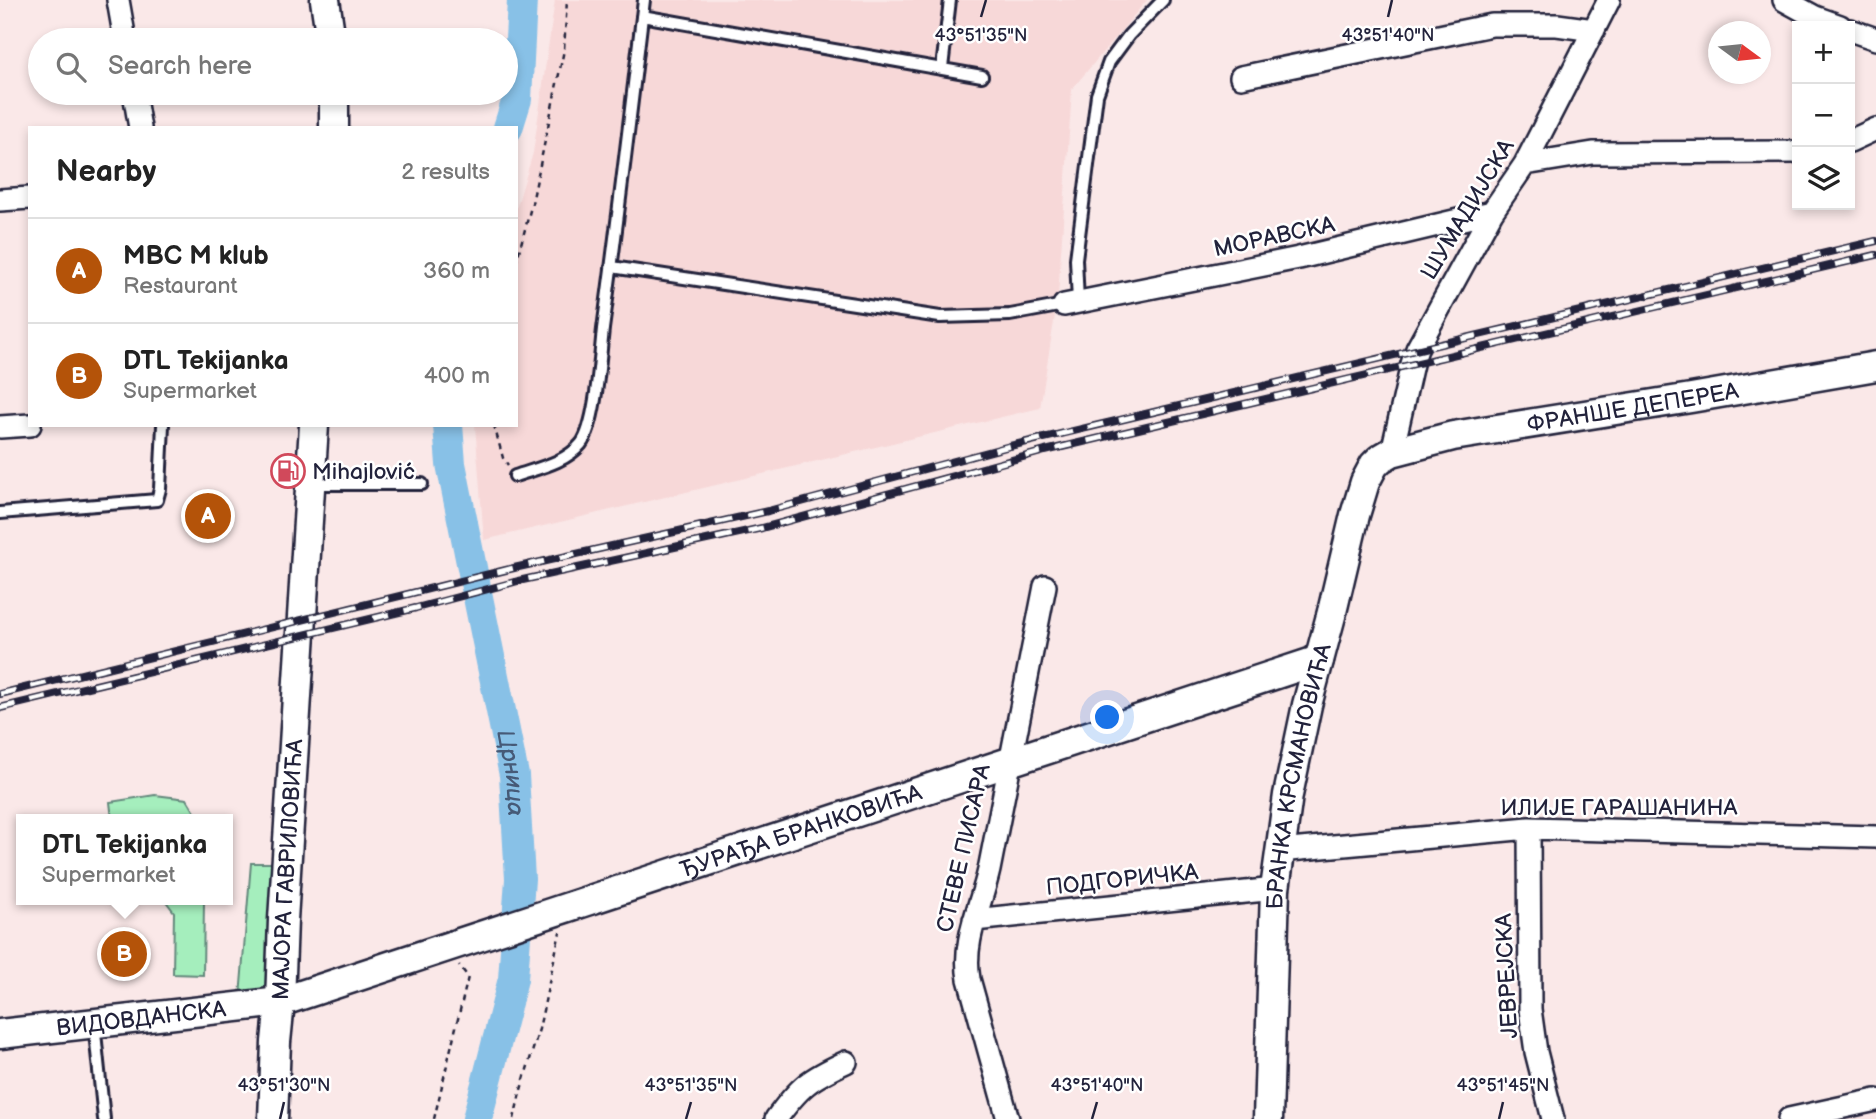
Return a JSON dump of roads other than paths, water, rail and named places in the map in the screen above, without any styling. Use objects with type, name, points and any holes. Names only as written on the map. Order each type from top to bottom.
[{"type":"main road","points":[[325,0],[329,28]]},
{"type":"main road","points":[[334,105],[334,126]]},
{"type":"main road","name":"ФРАНШЕ ДЕПЕРЕА","points":[[1392,452],[1487,430],[1876,366]]},
{"type":"main road","name":"МАЈОРА ГАВРИЛОВИЋА","points":[[273,1119],[314,427]]},
{"type":"main road","name":"БРАНКА КРСМАНОВИЋА","points":[[1268,1119],[1275,889],[1297,748],[1365,482],[1374,465],[1392,452]]},
{"type":"main road","name":"ЂУРАЂА БРАНКОВИЋА","points":[[280,1002],[1319,660]]},
{"type":"main road","name":"ВИДОВДАНСКА","points":[[0,1034],[280,1002]]},
{"type":"street","points":[[118,0],[123,28]]},
{"type":"street","name":"ШУМАДИЈСКА","points":[[1392,452],[1417,349],[1492,212],[1525,164],[1609,0]]},
{"type":"street","points":[[1784,0],[1826,21]]},
{"type":"street","points":[[1241,77],[1492,25],[1557,25],[1594,30]]},
{"type":"street","points":[[1855,32],[1876,39]]},
{"type":"street","points":[[136,105],[140,126]]},
{"type":"street","points":[[1855,139],[1876,129]]},
{"type":"street","points":[[1525,164],[1593,153],[1792,152]]},
{"type":"street","points":[[0,200],[28,198]]},
{"type":"street","name":"МОРАВСКА","points":[[1071,304],[1309,256],[1492,212]]},
{"type":"street","points":[[0,427],[28,425]]},
{"type":"street","name":"СТЕВЕ ПИСАРА","points":[[1008,1119],[967,971],[967,948],[985,886],[1045,586]]},
{"type":"street","name":"ИЛИЈЕ ГАРАШАНИНА","points":[[1279,851],[1529,828],[1876,837]]},
{"type":"street","name":"ЈЕВРЕЈСКА","points":[[1529,828],[1530,1009],[1536,1052],[1553,1119]]},
{"type":"street","name":"ПОДГОРИЧКА","points":[[974,920],[1275,889]]},
{"type":"street","points":[[776,1119],[800,1088],[812,1078],[846,1062]]},
{"type":"street","points":[[1789,1119],[1876,1100]]},
{"type":"lane","points":[[515,476],[563,460],[580,444],[589,430],[612,267],[644,0]]},
{"type":"lane","points":[[942,68],[950,0]]},
{"type":"lane","points":[[612,267],[940,317],[1010,315],[1071,304],[1097,95],[1109,62],[1129,35],[1163,0]]},
{"type":"lane","points":[[642,16],[982,76]]},
{"type":"lane","points":[[0,513],[157,500],[160,489],[163,427]]},
{"type":"lane","points":[[311,484],[422,484]]},
{"type":"lane","points":[[94,1023],[104,1119]]},
{"type":"waterway","name":"Црница","points":[[518,79],[522,0]]},
{"type":"waterway","name":"Црница","points":[[509,126],[515,105]]},
{"type":"waterway","name":"Црница","points":[[448,427],[451,464],[514,775],[520,879],[513,979],[477,1119]]},
{"type":"railway","points":[[0,694],[514,568],[768,511],[1010,446],[1876,241]]},
{"type":"railway","points":[[0,708],[518,581],[762,528],[1045,451],[1876,255]]},
{"type":"place","name":"Mihajlović","points":[[288,471]]},
{"type":"place","name":"MBC M klub","points":[[208,516]]},
{"type":"place","name":"DTL Tekijanka","points":[[124,954]]}]
